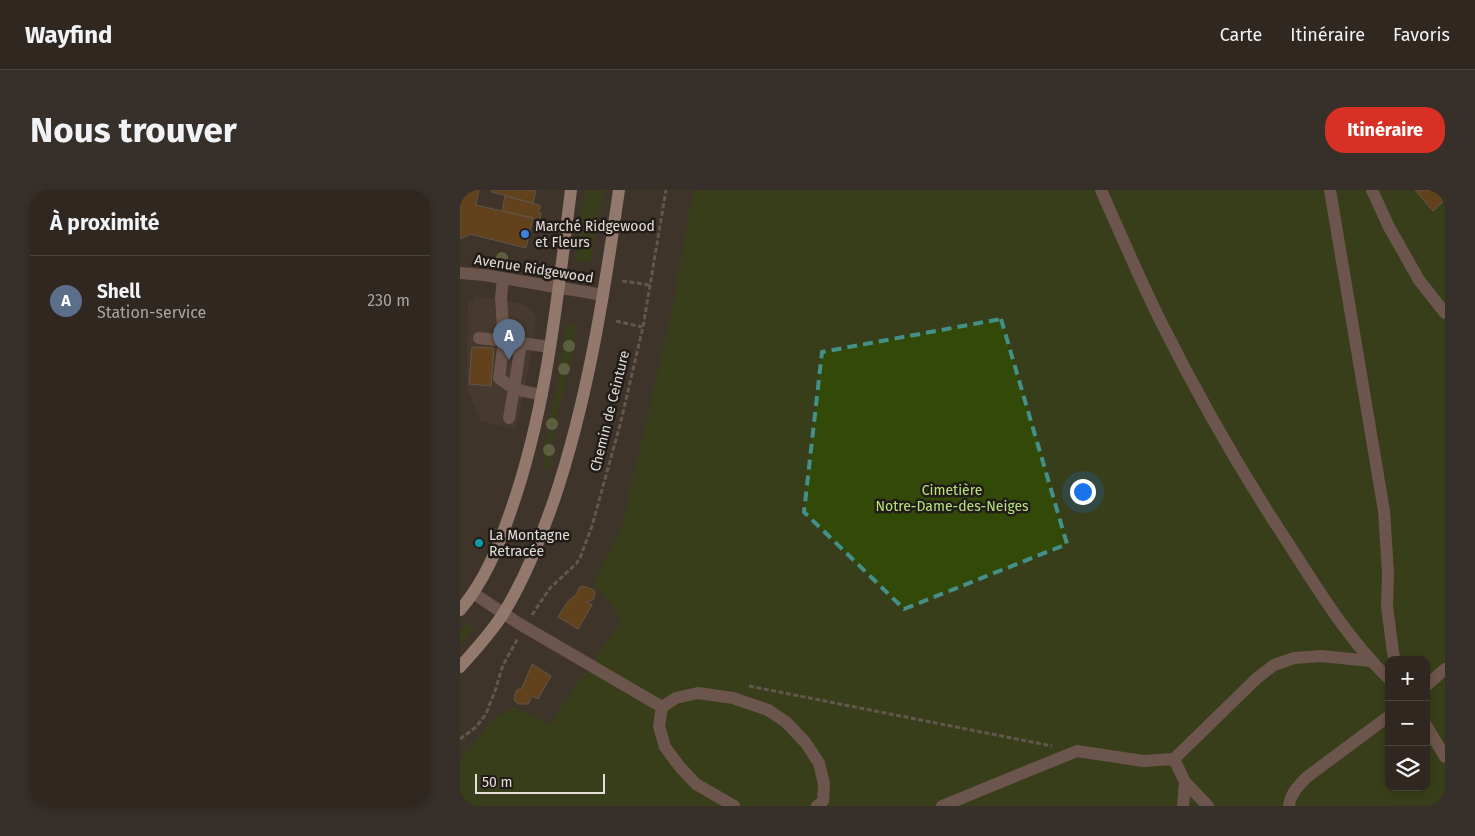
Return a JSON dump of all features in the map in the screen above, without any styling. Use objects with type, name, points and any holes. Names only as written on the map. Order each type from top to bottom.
[{"type":"main road","points":[[460,610],[473,593],[495,552],[512,507],[528,455],[542,395],[550,347],[570,190]]},
{"type":"main road","points":[[460,667],[503,614],[519,586],[534,552],[564,469],[586,384],[603,295],[619,190]]},
{"type":"street","points":[[1101,190],[1161,322],[1228,445],[1271,518],[1322,596],[1370,661],[1385,676]]},
{"type":"street","points":[[1330,190],[1384,511],[1388,573],[1387,606],[1394,656]]},
{"type":"street","points":[[1372,190],[1419,280],[1445,313]]},
{"type":"street","name":"Avenue Ridgewood","points":[[460,273],[503,278],[603,295]]},
{"type":"street","points":[[503,278],[501,298],[504,341],[495,378],[514,389],[542,395]]},
{"type":"street","points":[[479,338],[550,347]]},
{"type":"street","points":[[509,418],[521,343]]},
{"type":"street","points":[[473,593],[503,614],[662,707]]},
{"type":"street","points":[[942,806],[1077,751],[1143,761],[1174,759],[1257,678],[1274,665],[1294,658],[1322,656],[1370,661]]},
{"type":"street","points":[[1430,682],[1445,669]]},
{"type":"street","points":[[734,806],[696,784],[680,767],[666,746],[659,726],[662,707],[676,698],[698,693],[733,698],[768,710],[786,722],[805,742],[819,763],[824,784],[824,804]]},
{"type":"street","points":[[1289,806],[1289,802],[1297,787],[1307,777],[1385,719]]},
{"type":"street","points":[[1430,732],[1445,757]]},
{"type":"street","points":[[1174,759],[1186,782],[1208,806]]},
{"type":"street","points":[[1183,806],[1186,782]]},
{"type":"path","name":"Chemin de Ceinture","points":[[530,617],[550,588],[576,564],[584,548],[595,516],[620,425],[643,326],[666,190]]},
{"type":"path","points":[[622,281],[650,285]]},
{"type":"path","points":[[616,321],[643,326]]},
{"type":"path","points":[[460,739],[476,727],[486,714],[503,665],[517,638]]},
{"type":"path","points":[[741,685],[1077,751]]},
{"type":"highlighted area","points":[[1001,319],[1067,544],[904,609],[804,512],[822,352]]},
{"type":"shaded area","points":[[474,296],[519,303],[529,307],[536,318],[531,356],[516,430],[480,421],[467,387],[468,301],[474,301]]},
{"type":"green space","points":[[585,190],[604,190],[590,262],[576,261]]},
{"type":"green space","name":"Cimetière Notre-Dame-des-Neiges","points":[[693,190],[1445,190],[1445,806],[460,806],[460,760],[495,717],[514,707],[550,724],[621,621],[610,603],[593,583],[622,526],[673,306]]},
{"type":"green space","points":[[566,325],[576,326],[554,429],[550,471],[544,468],[544,446],[558,382]]},
{"type":"green space","points":[[468,623],[474,629],[460,646],[460,631]]},
{"type":"building","points":[[460,190],[479,190],[476,205],[533,218],[526,248],[470,234],[460,239]]},
{"type":"building","points":[[492,190],[536,190],[533,203],[492,192]]},
{"type":"building","points":[[1415,190],[1445,190],[1445,200],[1433,211]]},
{"type":"building","points":[[505,196],[539,205],[541,207],[538,212],[541,213],[540,220],[502,211]]},
{"type":"building","points":[[472,347],[494,348],[491,386],[469,384]]},
{"type":"building","points":[[583,586],[594,590],[595,594],[593,600],[587,602],[592,605],[578,629],[558,617],[568,601]]},
{"type":"building","points":[[532,664],[551,676],[538,699],[532,696],[528,704],[518,704],[514,700],[515,695],[517,690],[522,688]]},
{"type":"place","name":"Marché Ridgewood et Fleurs","points":[[525,234]]},
{"type":"place","name":"Shell","points":[[509,360]]},
{"type":"place","name":"La Montagne Retracée","points":[[479,543]]}]
